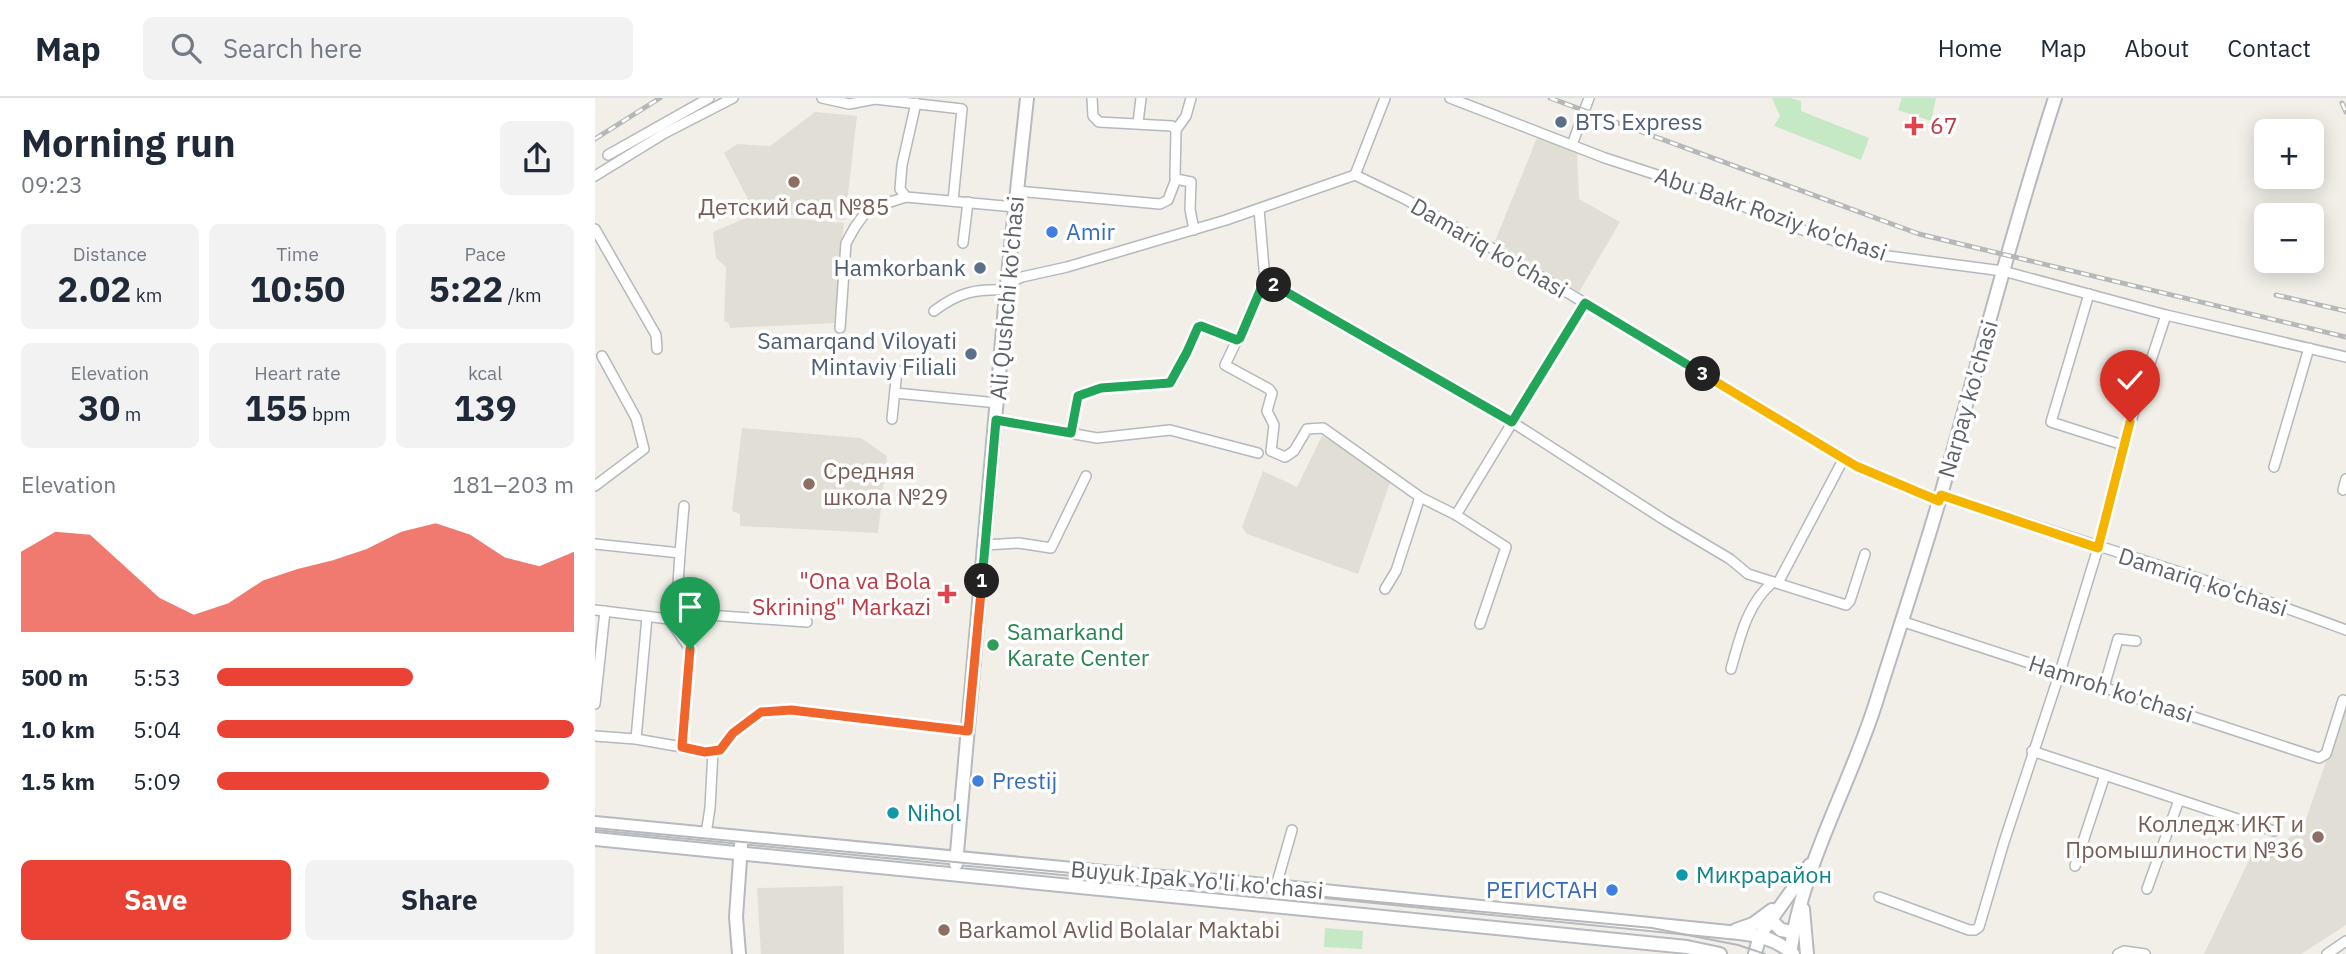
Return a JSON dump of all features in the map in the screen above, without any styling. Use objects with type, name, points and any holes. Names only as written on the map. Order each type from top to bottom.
[{"type":"main road","name":"Ali Qushchi ko'chasi","points":[[954,874],[1007,287],[1027,98]]},
{"type":"main road","name":"Narpay ko'chasi","points":[[1791,953],[1793,932],[1816,856],[1868,730],[1940,498],[2003,271],[2055,98]]},
{"type":"main road","name":"Buyuk Ipak Yo'li ko'chasi","points":[[595,823],[1276,886],[1760,935],[1773,940],[1791,953]]},
{"type":"main road","points":[[739,954],[736,917],[742,838]]},
{"type":"main road","name":"Buyuk Ipak Yo'li ko'chasi","points":[[595,839],[1687,947],[1712,953]]},
{"type":"main road","name":"Narpay ko'chasi","points":[[1755,954],[1760,935],[1816,856]]},
{"type":"main road","points":[[1804,893],[1803,916],[1807,954]]},
{"type":"main road","points":[[1730,932],[1753,924],[1787,895]]},
{"type":"main road","points":[[1770,919],[1781,930],[1793,932]]},
{"type":"street","points":[[608,155],[709,98]]},
{"type":"street","points":[[595,176],[665,133],[733,98]]},
{"type":"street","points":[[822,98],[849,104],[875,99],[962,109],[953,201]]},
{"type":"street","points":[[1092,98],[1093,116],[1099,122],[1172,126],[1176,130]]},
{"type":"street","points":[[1138,123],[1141,98]]},
{"type":"street","points":[[1017,191],[1160,204],[1168,200],[1176,179],[1176,130],[1185,116],[1191,98]]},
{"type":"street","points":[[934,311],[956,296],[977,289],[1007,287],[1022,278],[1194,230],[1355,175],[1385,98]]},
{"type":"street","name":"Abu Bakr Roziy ko'chasi","points":[[1450,98],[1873,254],[2003,271],[2166,315],[2346,357]]},
{"type":"street","points":[[1572,145],[1589,98]]},
{"type":"street","points":[[906,197],[900,189],[902,165],[916,103]]},
{"type":"street","name":"Damariq ko'chasi","points":[[1355,175],[1509,257],[1856,466],[1940,498],[2268,601],[2346,630]]},
{"type":"street","points":[[1176,179],[1191,182],[1194,230]]},
{"type":"street","points":[[840,328],[846,243],[869,209],[906,197],[1016,206]]},
{"type":"street","points":[[963,243],[968,202]]},
{"type":"street","points":[[1259,209],[1265,279],[1240,338],[1225,365],[1272,393],[1267,411],[1274,425],[1271,451],[1285,457],[1294,451],[1307,429],[1323,429],[1420,497],[1506,547],[1480,624]]},
{"type":"street","points":[[595,229],[656,335],[657,349]]},
{"type":"street","points":[[1265,279],[1512,422],[1666,522],[1730,559],[1748,574],[1846,605],[1850,601],[1865,554]]},
{"type":"street","points":[[2089,294],[2051,422],[2123,445]]},
{"type":"street","points":[[1455,515],[1585,303]]},
{"type":"street","points":[[1879,897],[1969,930],[1979,927],[2032,751],[2060,672],[2098,548],[2123,445],[2166,315]]},
{"type":"street","points":[[1071,433],[1078,396],[1101,388],[1170,383],[1198,327],[1237,340]]},
{"type":"street","points":[[2274,467],[2309,348]]},
{"type":"street","points":[[595,486],[644,449],[636,418],[602,356]]},
{"type":"street","points":[[892,419],[897,370]]},
{"type":"street","points":[[895,393],[998,403]]},
{"type":"street","points":[[996,420],[1097,438],[1170,430],[1258,453]]},
{"type":"street","points":[[1731,669],[1743,628],[1755,601],[1763,590],[1775,582],[1844,458]]},
{"type":"street","points":[[985,545],[1019,543],[1051,548],[1086,476]]},
{"type":"street","points":[[2343,490],[2346,479]]},
{"type":"street","points":[[1385,589],[1396,571],[1420,497]]},
{"type":"street","points":[[680,613],[677,600],[684,506]]},
{"type":"street","points":[[595,544],[680,553]]},
{"type":"street","points":[[595,704],[600,611],[669,619],[680,613],[807,622]]},
{"type":"street","points":[[636,739],[647,617]]},
{"type":"street","points":[[669,619],[690,649],[682,747]]},
{"type":"street","name":"Hamroh ko'chasi","points":[[1901,621],[2319,758],[2326,754],[2343,700],[2346,701]]},
{"type":"street","points":[[2104,687],[2118,639],[2136,641]]},
{"type":"street","points":[[595,736],[720,750],[733,733],[761,712],[791,710],[968,731]]},
{"type":"street","points":[[706,834],[710,808],[712,751]]},
{"type":"street","points":[[2032,751],[2274,831]]},
{"type":"street","points":[[2075,866],[2105,775]]},
{"type":"street","points":[[2147,889],[2179,800]]},
{"type":"street","points":[[1276,886],[1292,830]]},
{"type":"street","points":[[2327,954],[2346,941]]},
{"type":"street","points":[[2118,954],[2124,951],[2145,954]]},
{"type":"shaded area","name":"Детский сад №85","points":[[815,112],[857,116],[845,220],[754,211],[724,153],[737,144],[770,146]]},
{"type":"shaded area","points":[[1537,138],[1577,153],[1579,199],[1620,222],[1579,292],[1495,241]]},
{"type":"shaded area","points":[[753,215],[844,223],[834,323],[730,328],[728,322],[724,321],[726,267],[716,258],[713,232]]},
{"type":"shaded area","name":"Средняя школа №29","points":[[742,428],[861,438],[887,456],[878,533],[740,526],[740,514],[732,511]]},
{"type":"shaded area","points":[[1322,436],[1392,477],[1358,574],[1247,534],[1242,527],[1263,471],[1297,487]]},
{"type":"shaded area","name":"Колледж ИКТ и Промышлиности №36","points":[[2346,704],[2346,925],[2301,954],[2204,954],[2252,854],[2276,849],[2304,825]]},
{"type":"shaded area","points":[[843,886],[844,954],[761,954],[757,888]]},
{"type":"green space","points":[[1772,98],[1801,101],[1801,111],[1869,138],[1861,160],[1774,126],[1780,116]]},
{"type":"green space","points":[[1902,98],[1936,98],[1931,121],[1898,110]]},
{"type":"green space","points":[[1325,928],[1363,931],[1362,949],[1324,947]]},
{"type":"tram line","points":[[595,828],[1652,928],[1738,945],[1765,954]]},
{"type":"railway","points":[[595,139],[660,98]]},
{"type":"railway","points":[[1550,98],[1919,234],[2346,337]]},
{"type":"railway","points":[[2342,103],[2346,112]]},
{"type":"railway","points":[[2276,295],[2346,311]]},
{"type":"place","name":"BTS Express","points":[[1561,122]]},
{"type":"place","name":"67","points":[[1914,126]]},
{"type":"place","name":"Детский сад №85","points":[[794,182]]},
{"type":"place","name":"Amir","points":[[1052,232]]},
{"type":"place","name":"Hamkorbank","points":[[980,268]]},
{"type":"place","name":"Samarqand Viloyati Mintaviy Filiali","points":[[971,354]]},
{"type":"place","name":"Средняя школа №29","points":[[809,484]]},
{"type":"place","name":"\"Ona va Bola Skrining\" Markazi","points":[[947,594]]},
{"type":"place","name":"Samarkand Karate Center","points":[[993,645]]},
{"type":"place","name":"Prestij","points":[[978,781]]},
{"type":"place","name":"Nihol","points":[[893,813]]},
{"type":"place","name":"Колледж ИКТ и Промышлиности №36","points":[[2318,837]]},
{"type":"place","name":"Микрарайон","points":[[1682,875]]},
{"type":"place","name":"РЕГИСТАН","points":[[1612,890]]},
{"type":"place","name":"Barkamol Avlid Bolalar Maktabi","points":[[944,930]]},
{"type":"route","points":[[690,649],[682,747],[705,752],[720,750],[733,733],[761,712],[791,710],[968,731],[996,420],[1071,433],[1078,396],[1101,388],[1170,383],[1198,327],[1237,340],[1240,338],[1265,279],[1512,422],[1585,303],[1856,466],[1939,501],[1941,495],[2098,548],[2130,422]]}]
